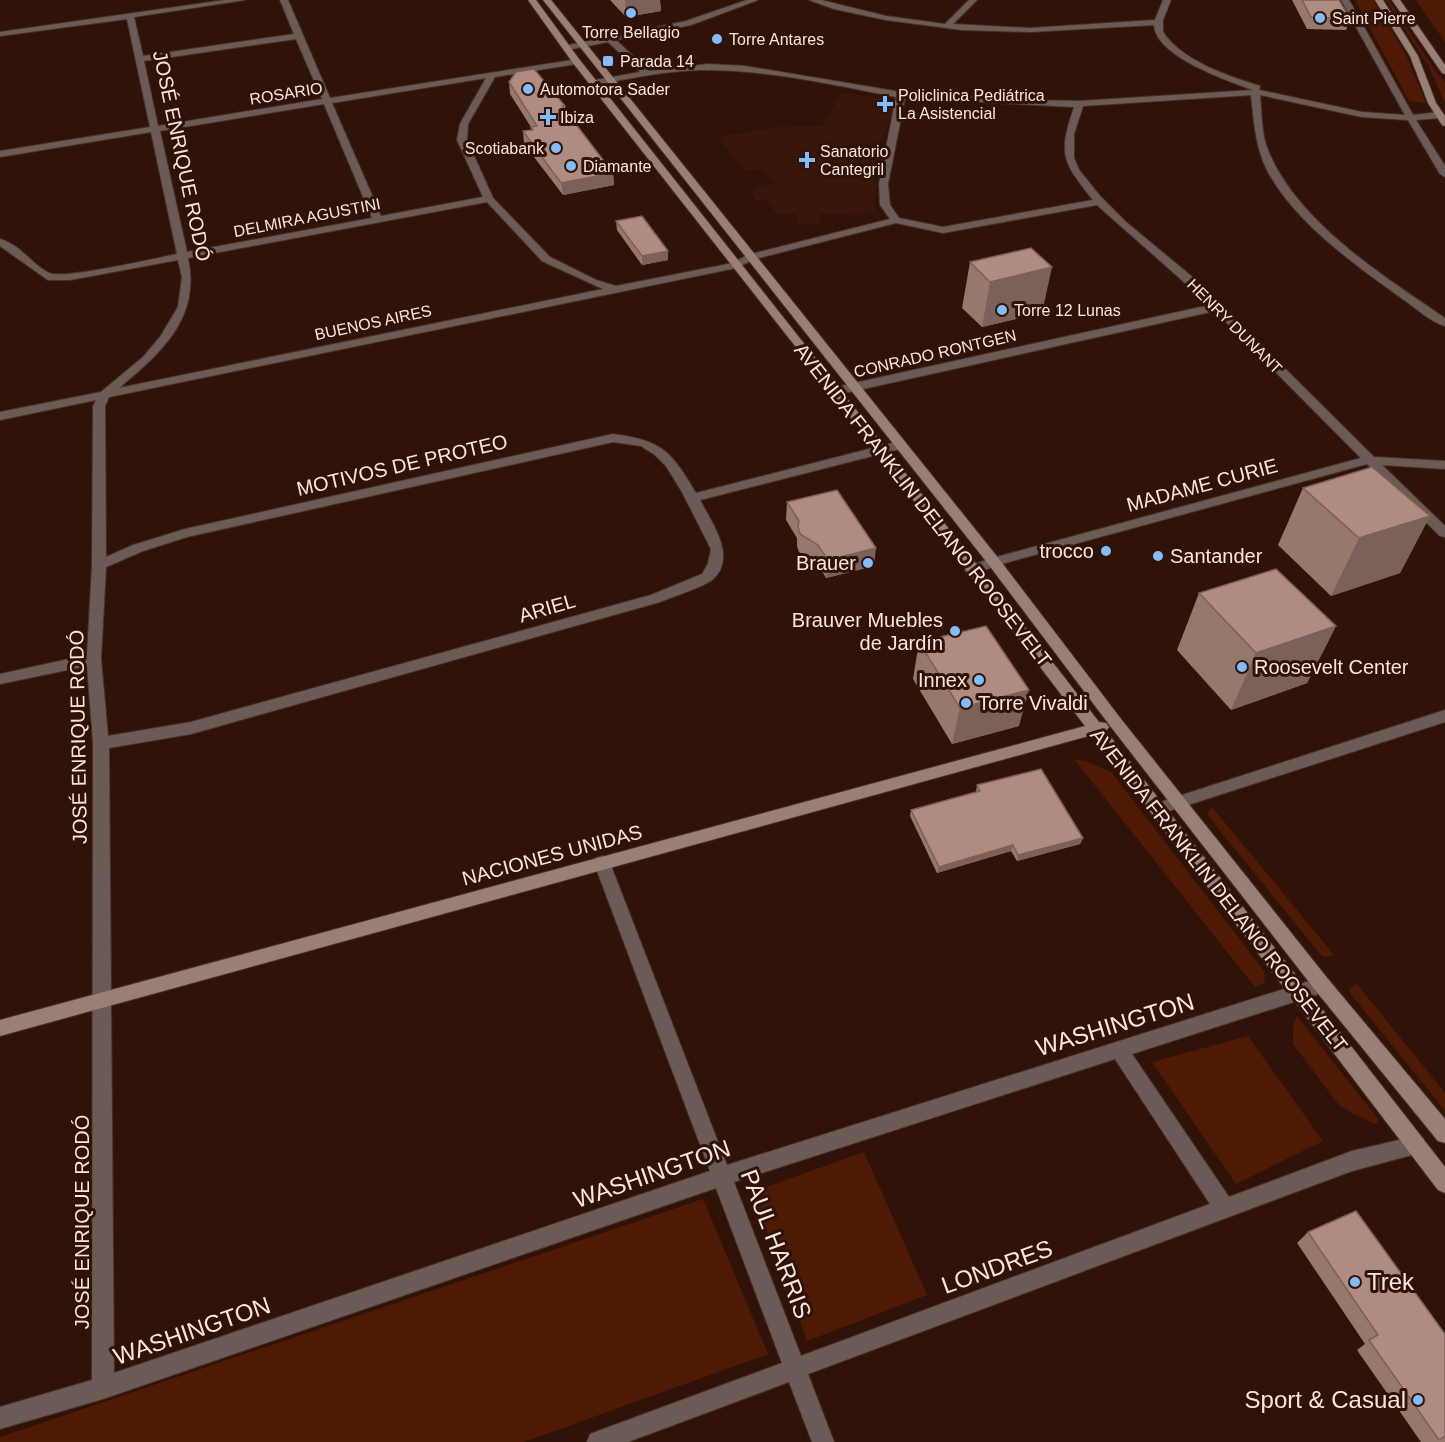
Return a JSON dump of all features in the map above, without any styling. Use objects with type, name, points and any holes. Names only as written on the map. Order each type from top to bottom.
[{"type":"main road","name":"AVENIDA FRANKLIN DELANO ROOSEVELT","points":[[532,0],[576,61],[836,391],[1445,1183]]},
{"type":"main road","name":"AVENIDA FRANKLIN DELANO ROOSEVELT","points":[[547,0],[994,562],[1116,723],[1179,800],[1322,985],[1445,1134]]},
{"type":"main road","points":[[1378,0],[1414,56],[1442,116]]},
{"type":"main road","points":[[1396,0],[1445,71]]},
{"type":"main road","name":"NACIONES UNIDAS","points":[[0,1028],[1116,723]]},
{"type":"street","points":[[0,34],[241,0]]},
{"type":"street","points":[[284,0],[377,219]]},
{"type":"street","points":[[567,48],[688,23],[754,0]]},
{"type":"street","points":[[813,0],[855,12],[947,26],[1013,30],[1159,22]]},
{"type":"street","points":[[947,26],[973,0]]},
{"type":"street","points":[[1167,0],[1159,22],[1162,37],[1187,57],[1241,84],[1361,114],[1411,118],[1442,116]]},
{"type":"street","points":[[1345,0],[1445,174]]},
{"type":"street","name":"JOSÉ ENRIQUE RODÓ","points":[[103,1388],[101,743],[94,659],[99,565],[99,406],[104,395],[147,359],[165,339],[183,307],[187,278],[130,16]]},
{"type":"street","points":[[139,59],[300,36]]},
{"type":"street","points":[[611,40],[646,74]]},
{"type":"street","name":"ROSARIO","points":[[0,154],[576,61]]},
{"type":"street","points":[[593,83],[708,67],[745,69],[901,95],[1025,103],[1079,104],[1255,92],[1280,95]]},
{"type":"street","points":[[492,75],[464,124],[462,140],[489,199],[546,259],[592,282],[614,290]]},
{"type":"street","points":[[1255,92],[1262,148],[1282,187],[1310,219],[1445,323]]},
{"type":"street","points":[[901,95],[897,123],[882,186],[885,205],[896,220],[943,230],[1098,202]]},
{"type":"street","name":"HENRY DUNANT","points":[[1079,104],[1068,138],[1068,152],[1072,167],[1098,202],[1124,227],[1191,280],[1368,460],[1445,533]]},
{"type":"street","name":"DELMIRA AGUSTINI","points":[[0,242],[11,247],[48,277],[70,277],[489,199]]},
{"type":"street","name":"BUENOS AIRES","points":[[0,416],[736,265],[751,258],[896,220]]},
{"type":"street","name":"CONRADO RONTGEN","points":[[836,391],[1217,307]]},
{"type":"street","name":"MOTIVOS DE PROTEO","points":[[99,565],[138,548],[185,532],[613,438],[648,444],[664,455],[692,498]]},
{"type":"street","points":[[692,498],[900,445]]},
{"type":"street","name":"MADAME CURIE","points":[[972,570],[994,562],[1368,460],[1445,465]]},
{"type":"street","name":"ARIEL","points":[[101,743],[190,728],[655,599],[694,584],[708,577],[715,564],[718,549],[692,498]]},
{"type":"street","points":[[0,679],[94,659]]},
{"type":"street","points":[[1158,809],[1179,800],[1445,716]]},
{"type":"street","name":"PAUL HARRIS","points":[[602,863],[797,1368],[823,1442]]},
{"type":"street","name":"WASHINGTON","points":[[0,1418],[103,1388],[723,1176],[1322,985]]},
{"type":"street","points":[[1120,1051],[1225,1209]]},
{"type":"street","name":"LONDRES","points":[[598,1442],[1352,1161],[1416,1145]]},
{"type":"shaded area","points":[[1355,0],[1373,0],[1406,55],[1426,103],[1409,101]]},
{"type":"shaded area","points":[[1386,0],[1389,0],[1445,82],[1445,103],[1429,67]]},
{"type":"shaded area","points":[[1416,0],[1445,0],[1445,42]]},
{"type":"shaded area","name":"Sanatorio Cantegril","points":[[841,92],[897,101],[878,151],[875,213],[821,214],[820,225],[798,224],[795,214],[777,215],[767,199],[756,201],[750,191],[759,189],[758,186],[773,183],[763,169],[745,171],[718,137],[776,127],[823,126]]},
{"type":"shaded area","points":[[1074,759],[1089,762],[1112,773],[1264,971],[1265,982],[1255,987]]},
{"type":"shaded area","points":[[1212,807],[1334,955],[1325,957],[1320,954],[1209,817],[1207,812]]},
{"type":"shaded area","points":[[1357,984],[1445,1093],[1445,1111],[1350,993],[1350,988]]},
{"type":"shaded area","points":[[1297,1016],[1379,1120],[1376,1124],[1353,1114],[1338,1104],[1293,1044],[1293,1026]]},
{"type":"shaded area","points":[[1248,1036],[1323,1141],[1236,1184],[1152,1062]]},
{"type":"shaded area","points":[[864,1152],[927,1295],[807,1341],[752,1192]]},
{"type":"shaded area","points":[[703,1199],[768,1354],[524,1442],[0,1442],[0,1437]]},
{"type":"building","points":[[1302,0],[1339,0],[1350,19],[1311,17]]},
{"type":"building","points":[[534,69],[565,106],[562,106],[613,173],[561,183],[523,131],[533,130],[531,127],[537,126],[509,82],[516,72]]},
{"type":"building","points":[[642,216],[668,251],[642,256],[616,221]]},
{"type":"building","points":[[1031,248],[1052,267],[990,282],[970,262]]},
{"type":"building","points":[[1372,467],[1430,516],[1359,538],[1303,488]]},
{"type":"building","points":[[837,490],[876,548],[828,560],[818,545],[800,534],[799,521],[787,502]]},
{"type":"building","points":[[1276,569],[1336,626],[1256,653],[1199,593]]},
{"type":"building","points":[[986,626],[1029,690],[960,708],[919,642]]},
{"type":"building","points":[[1041,769],[1083,838],[1018,855],[1013,845],[939,867],[911,810],[980,791],[977,785]]},
{"type":"building","points":[[1356,1211],[1445,1334],[1445,1436],[1439,1440],[1369,1340],[1378,1335],[1308,1232]]},
{"type":"place","name":"Torre Bellagio","points":[[631,13]]},
{"type":"place","name":"Saint Pierre","points":[[1320,18]]},
{"type":"place","name":"Torre Antares","points":[[717,39]]},
{"type":"place","name":"Parada 14","points":[[608,61]]},
{"type":"place","name":"Automotora Sader","points":[[528,89]]},
{"type":"place","name":"Policlinica Pediátrica La Asistencial","points":[[885,104]]},
{"type":"place","name":"Ibiza","points":[[548,117]]},
{"type":"place","name":"Scotiabank","points":[[556,148]]},
{"type":"place","name":"Sanatorio Cantegril","points":[[807,160]]},
{"type":"place","name":"Diamante","points":[[571,166]]},
{"type":"place","name":"Torre 12 Lunas","points":[[1002,310]]},
{"type":"place","name":"trocco","points":[[1106,551]]},
{"type":"place","name":"Santander","points":[[1158,556]]},
{"type":"place","name":"Brauer","points":[[868,563]]},
{"type":"place","name":"Brauver Muebles de Jardín","points":[[955,631]]},
{"type":"place","name":"Roosevelt Center","points":[[1242,667]]},
{"type":"place","name":"Innex","points":[[979,680]]},
{"type":"place","name":"Torre Vivaldi","points":[[966,703]]},
{"type":"place","name":"Trek","points":[[1355,1282]]},
{"type":"place","name":"Sport & Casual","points":[[1418,1400]]}]
